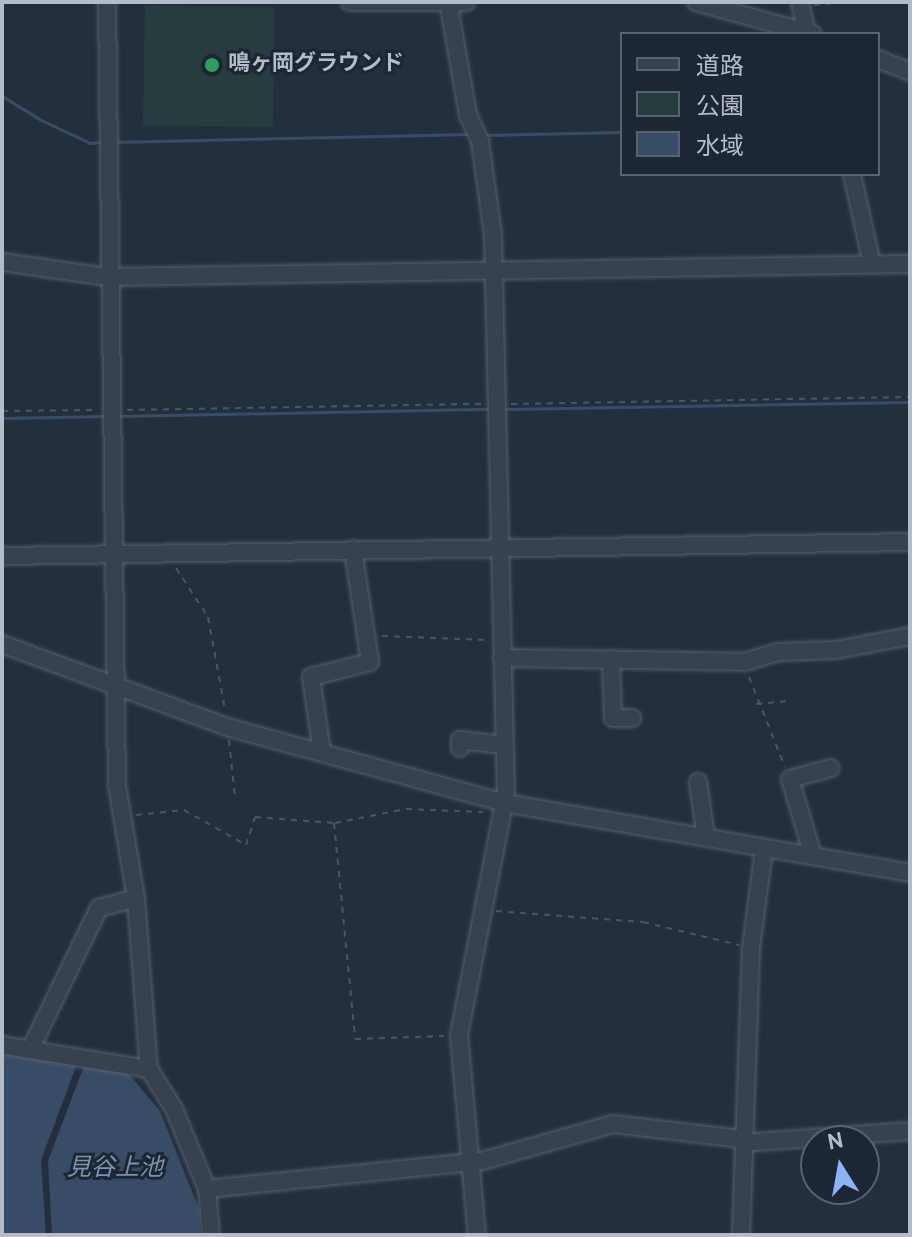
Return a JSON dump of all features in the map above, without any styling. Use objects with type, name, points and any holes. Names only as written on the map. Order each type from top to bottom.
[{"type":"street","points":[[107,2],[114,685],[123,817],[136,898],[149,1069],[184,1130],[207,1189],[211,1235]]},
{"type":"street","points":[[350,2],[466,2]]},
{"type":"street","points":[[696,2],[805,32]]},
{"type":"street","points":[[454,3],[450,12],[468,115],[484,166],[496,271],[504,809],[459,1035],[477,1235]]},
{"type":"street","points":[[800,4],[809,32]]},
{"type":"street","points":[[880,60],[910,72]]},
{"type":"street","points":[[852,176],[872,264]]},
{"type":"street","points":[[2,262],[108,277],[910,264]]},
{"type":"street","points":[[2,556],[910,542]]},
{"type":"street","points":[[322,752],[311,677],[370,662],[353,549]]},
{"type":"street","points":[[502,649],[611,659],[745,662],[778,652],[836,650],[910,636]]},
{"type":"street","points":[[2,644],[227,727],[322,752],[504,809],[706,837],[910,873]]},
{"type":"street","points":[[611,659],[613,718],[632,718]]},
{"type":"street","points":[[460,748],[460,740],[504,745]]},
{"type":"street","points":[[813,856],[790,779],[831,768]]},
{"type":"street","points":[[698,782],[706,837]]},
{"type":"street","points":[[741,1235],[751,948],[764,849]]},
{"type":"street","points":[[30,1050],[99,908],[136,898]]},
{"type":"street","points":[[2,1045],[149,1069]]},
{"type":"street","points":[[207,1189],[470,1163],[613,1124],[742,1141],[910,1131]]},
{"type":"path","points":[[800,4],[844,2]]},
{"type":"path","points":[[2,411],[910,397]]},
{"type":"path","points":[[174,555],[176,569],[213,633],[235,798]]},
{"type":"path","points":[[364,636],[502,649]]},
{"type":"path","points":[[745,662],[756,704],[790,779]]},
{"type":"path","points":[[756,704],[790,701]]},
{"type":"path","points":[[123,817],[184,810],[246,845],[255,817],[334,823],[406,809],[504,809]]},
{"type":"path","points":[[334,823],[355,1039],[459,1035]]},
{"type":"path","points":[[485,910],[643,922],[751,948]]},
{"type":"green space","name":"鳴ヶ岡グラウンド","points":[[145,5],[275,7],[273,127],[143,125]]},
{"type":"water","points":[[2,1054],[77,1064],[41,1160],[46,1235],[2,1235]]},
{"type":"water","name":"見谷上池","points":[[84,1066],[127,1072],[160,1111],[199,1209],[200,1235],[52,1235],[48,1161]]},
{"type":"waterway","points":[[2,96],[41,120],[90,143],[102,142]]},
{"type":"waterway","points":[[482,135],[620,132]]},
{"type":"waterway","points":[[114,142],[470,134]]},
{"type":"waterway","points":[[502,409],[910,402]]},
{"type":"waterway","points":[[118,416],[490,409]]},
{"type":"waterway","points":[[2,418],[106,416]]},
{"type":"place","name":"鳴ヶ岡グラウンド","points":[[212,65]]}]
